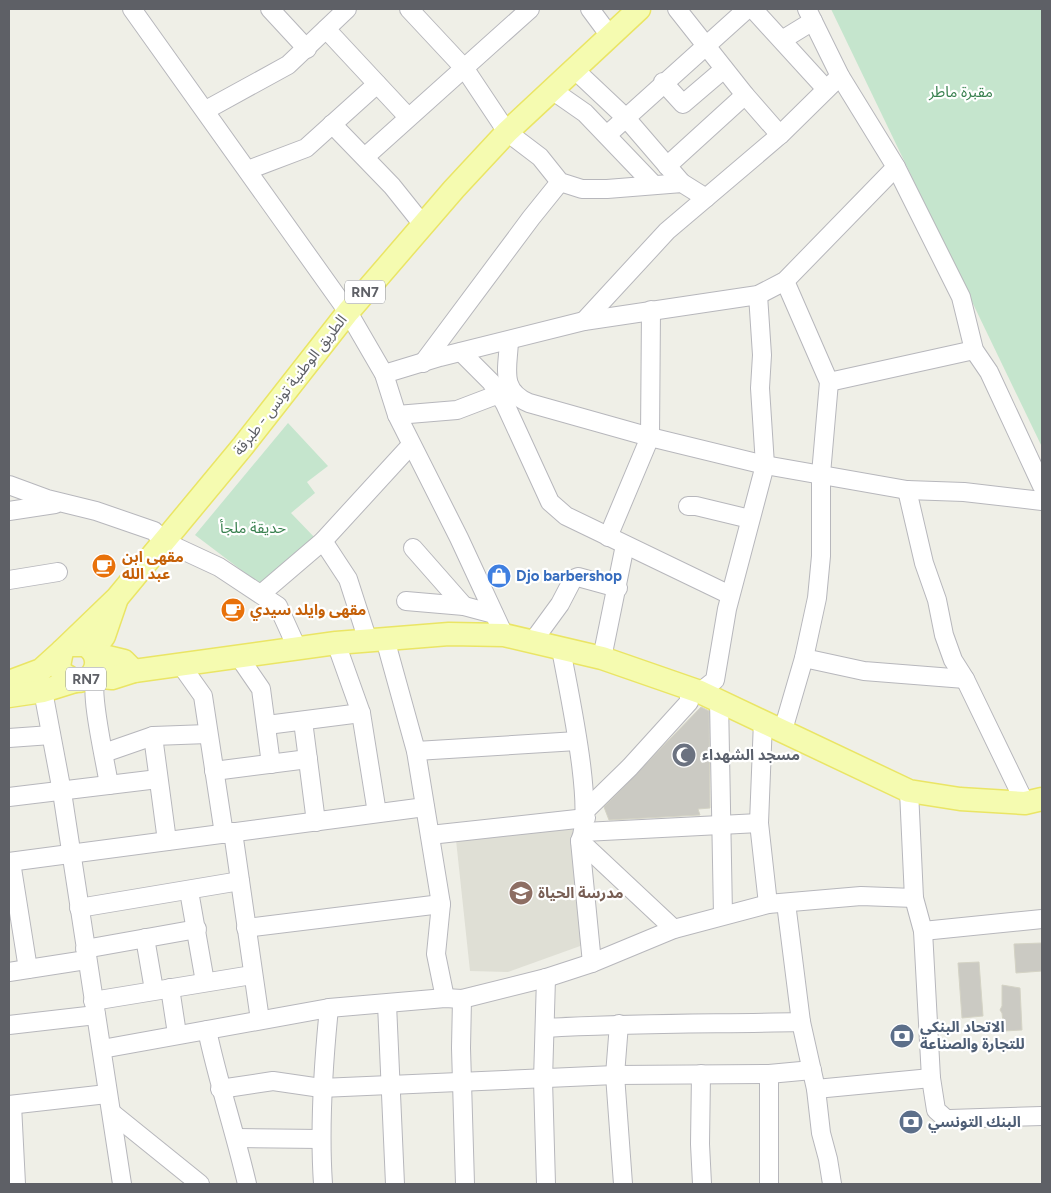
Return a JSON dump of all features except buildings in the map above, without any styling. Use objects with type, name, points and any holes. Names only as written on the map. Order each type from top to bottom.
[{"type":"main road","name":"الطريق الوطنية تونس - طبرقة","points":[[9,682],[41,670],[117,598],[243,446],[348,312],[507,132],[639,9]]},
{"type":"main road","name":"الطريق الوطنية تونس - طبرقة","points":[[90,668],[104,636],[117,598]]},
{"type":"main road","points":[[90,668],[124,661],[134,671],[336,643],[449,634],[504,635],[602,658],[703,693],[848,764],[909,791],[960,799],[1034,801]]},
{"type":"main road","name":"RN7","points":[[85,645],[90,668],[62,673],[59,666],[66,648],[85,645]]},
{"type":"main road","name":"RN7","points":[[9,696],[43,690],[90,668]]},
{"type":"street","points":[[132,9],[206,110],[348,312],[384,374],[397,415],[459,538],[504,635]]},
{"type":"street","points":[[270,9],[307,49]]},
{"type":"street","points":[[206,110],[288,65],[347,9]]},
{"type":"street","points":[[365,157],[530,9]]},
{"type":"street","points":[[590,9],[610,36]]},
{"type":"street","points":[[677,9],[745,96],[780,135]]},
{"type":"street","points":[[607,135],[663,82],[747,9]]},
{"type":"street","points":[[753,9],[826,89]]},
{"type":"street","points":[[417,11],[465,69],[507,132],[540,156],[560,182],[582,188],[608,189],[682,183]]},
{"type":"street","points":[[782,40],[810,15],[840,76],[896,167],[961,297],[974,350],[989,372],[1042,486]]},
{"type":"street","points":[[326,29],[408,117]]},
{"type":"street","points":[[574,69],[626,118],[682,183],[706,198]]},
{"type":"street","points":[[663,82],[683,104],[724,70]]},
{"type":"street","points":[[584,321],[667,231],[780,135],[840,76]]},
{"type":"street","points":[[248,170],[306,148],[377,84]]},
{"type":"street","points":[[552,90],[585,113],[653,184]]},
{"type":"street","points":[[667,166],[745,96]]},
{"type":"street","points":[[332,124],[365,157],[424,226]]},
{"type":"street","points":[[384,374],[461,352],[584,321],[651,310],[716,303],[758,295],[785,281],[896,167]]},
{"type":"street","points":[[423,363],[530,218],[560,182]]},
{"type":"street","points":[[768,904],[759,823],[773,726],[804,658],[817,598],[821,556],[821,474],[830,382],[785,281]]},
{"type":"street","points":[[584,825],[630,768],[689,702],[703,693],[715,680],[730,595],[765,465],[758,295]]},
{"type":"street","points":[[608,537],[650,437],[651,310]]},
{"type":"street","points":[[507,398],[508,341]]},
{"type":"street","points":[[830,382],[974,350]]},
{"type":"street","points":[[461,352],[507,398],[552,506],[560,513],[730,595]]},
{"type":"street","points":[[397,415],[456,410],[507,398],[650,437],[765,465],[906,490],[964,492],[1042,501]]},
{"type":"street","points":[[260,594],[323,541],[411,445]]},
{"type":"street","points":[[9,485],[62,503],[133,523],[154,532],[163,541],[219,567],[278,606],[297,648]]},
{"type":"street","points":[[906,490],[924,563],[937,600],[944,635],[953,660],[1034,801]]},
{"type":"street","points":[[9,511],[62,503]]},
{"type":"street","points":[[688,506],[696,506],[750,519]]},
{"type":"street","points":[[323,541],[348,579],[376,640],[416,752],[441,904],[436,954],[453,999],[460,1048],[463,1081],[465,1184]]},
{"type":"street","points":[[602,658],[626,545]]},
{"type":"street","points":[[414,548],[464,606]]},
{"type":"street","points":[[9,580],[58,572]]},
{"type":"street","points":[[533,641],[560,604],[573,579],[578,577],[618,588]]},
{"type":"street","points":[[406,601],[464,606],[494,614]]},
{"type":"street","points":[[336,643],[361,712],[377,813]]},
{"type":"street","points":[[561,649],[577,741],[592,963]]},
{"type":"street","points":[[239,656],[260,689],[271,764]]},
{"type":"street","points":[[804,658],[864,671],[965,679]]},
{"type":"street","points":[[181,665],[203,696],[214,771],[240,881],[252,975],[260,1020]]},
{"type":"street","points":[[90,668],[94,682],[94,698],[109,785]]},
{"type":"street","points":[[43,690],[62,792],[122,1184]]},
{"type":"street","points":[[703,693],[722,826],[723,915]]},
{"type":"street","points":[[266,725],[361,712]]},
{"type":"street","points":[[303,720],[316,822]]},
{"type":"street","points":[[104,753],[153,736],[208,734]]},
{"type":"street","points":[[9,738],[51,735]]},
{"type":"street","points":[[153,736],[167,841]]},
{"type":"street","points":[[416,752],[577,741]]},
{"type":"street","points":[[214,771],[308,759]]},
{"type":"street","points":[[9,798],[158,779]]},
{"type":"street","points":[[909,791],[914,898],[923,932],[931,1078],[936,1110],[945,1118],[1042,1116]]},
{"type":"street","points":[[28,969],[15,931],[10,862],[425,807]]},
{"type":"street","points":[[430,836],[584,825],[722,826],[759,823]]},
{"type":"street","points":[[584,825],[674,929]]},
{"type":"street","points":[[79,908],[240,881]]},
{"type":"street","points":[[189,890],[205,982]]},
{"type":"street","points":[[102,1048],[329,1008],[453,999],[546,978],[592,963],[674,929],[768,904],[862,896],[914,898]]},
{"type":"street","points":[[786,903],[801,1022],[816,1089],[821,1134],[828,1158],[832,1184]]},
{"type":"street","points":[[246,928],[441,904]]},
{"type":"street","points":[[923,932],[1042,919]]},
{"type":"street","points":[[9,972],[28,969],[145,938],[197,929]]},
{"type":"street","points":[[145,938],[177,1034]]},
{"type":"street","points":[[9,1025],[94,1008],[162,989],[252,975]]},
{"type":"street","points":[[546,978],[543,1080],[546,1184]]},
{"type":"street","points":[[387,1004],[395,1184]]},
{"type":"street","points":[[323,1184],[320,1139],[321,1088],[329,1008]]},
{"type":"street","points":[[546,1028],[619,1024],[706,1025],[801,1022]]},
{"type":"street","points":[[619,1024],[615,1075],[623,1184]]},
{"type":"street","points":[[207,1030],[220,1089],[236,1138],[247,1184]]},
{"type":"street","points":[[220,1089],[273,1081],[321,1088],[463,1081],[543,1080],[615,1075],[769,1074],[812,1070]]},
{"type":"street","points":[[701,1074],[702,1184]]},
{"type":"street","points":[[769,1074],[770,1184]]},
{"type":"street","points":[[816,1089],[931,1078]]},
{"type":"street","points":[[16,1184],[10,1105],[107,1094]]},
{"type":"street","points":[[112,1113],[200,1184]]},
{"type":"street","points":[[236,1138],[320,1139]]},
{"type":"shaded area","name":"مدرسة الحياة","points":[[575,823],[583,945],[508,972],[470,971],[456,840]]},
{"type":"green space","name":"مقبرة ماطر","points":[[831,9],[1042,9],[1042,447]]},
{"type":"green space","name":"حديقة ملجأ","points":[[288,423],[328,466],[307,482],[315,493],[291,513],[316,539],[261,585],[195,535]]},
{"type":"place","name":"مقهى ابن عبد الله","points":[[104,566]]},
{"type":"place","name":"Djo barbershop","points":[[499,576]]},
{"type":"place","name":"مقهى وايلد سيدي","points":[[233,610]]},
{"type":"place","name":"مسجد الشهداء","points":[[684,755]]},
{"type":"place","name":"مدرسة الحياة","points":[[521,893]]},
{"type":"place","name":"الاتحاد البنكي للتجارة والصناعة","points":[[902,1036]]},
{"type":"place","name":"البنك التونسي","points":[[911,1122]]}]
